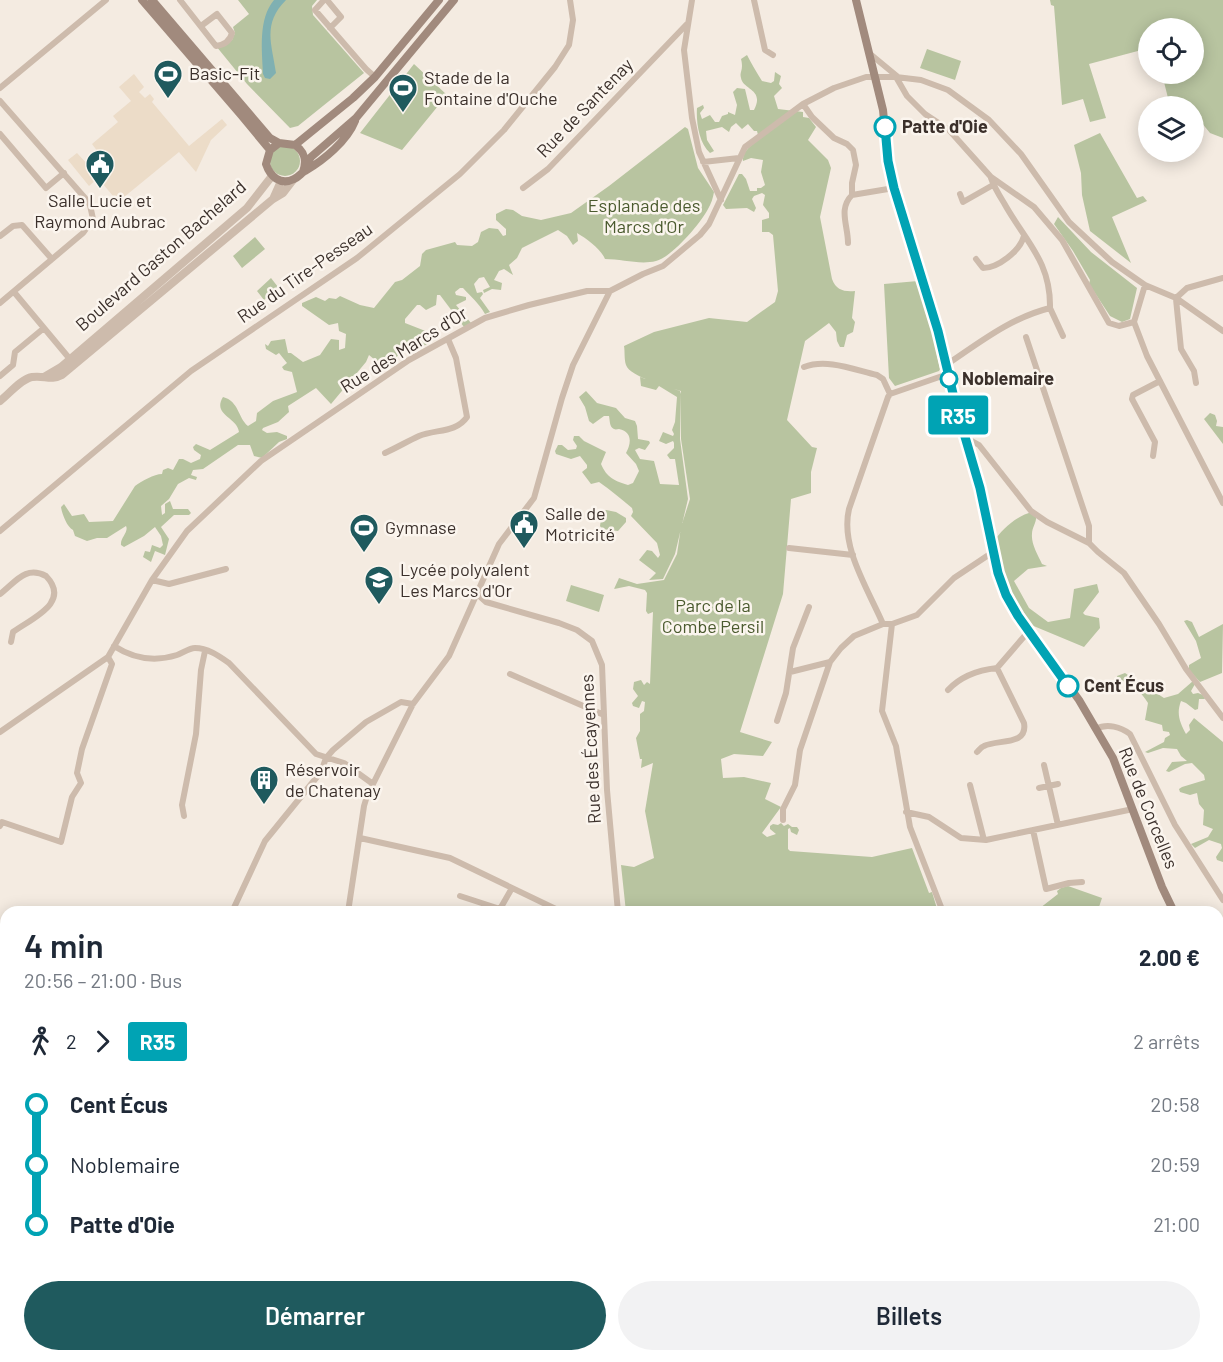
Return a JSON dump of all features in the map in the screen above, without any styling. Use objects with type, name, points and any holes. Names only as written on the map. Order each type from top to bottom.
[{"type":"main road","points":[[142,0],[270,150]]},
{"type":"main road","points":[[152,0],[268,136],[279,143],[295,144],[353,98],[375,77],[439,0]]},
{"type":"main road","points":[[279,143],[270,150],[266,164],[272,176],[281,181],[293,180],[304,169],[311,157],[356,118],[454,0]]},
{"type":"main road","name":"Rue de Corcelles","points":[[856,0],[872,68],[870,77],[877,88],[883,110],[888,161],[894,188],[923,277],[965,441],[980,488],[993,552],[1006,595],[1028,632],[1079,700],[1113,758],[1161,887],[1171,906]]},
{"type":"main road","points":[[295,144],[303,153],[304,169]]},
{"type":"street","points":[[180,0],[216,46],[228,41],[232,33],[217,14],[201,26]]},
{"type":"street","points":[[330,28],[341,16],[325,0],[315,10],[330,28],[366,69],[375,77]]},
{"type":"street","name":"Rue du Tire-Pesseau","points":[[0,531],[191,370],[357,258],[460,174],[504,130],[555,67],[569,45],[573,20],[570,0]]},
{"type":"street","points":[[692,0],[684,41],[692,118],[699,152],[721,200]]},
{"type":"street","points":[[754,0],[765,50],[773,55]]},
{"type":"street","points":[[0,88],[103,1]]},
{"type":"street","name":"Rue de Santenay","points":[[523,188],[548,169],[687,24]]},
{"type":"street","points":[[666,45],[684,41]]},
{"type":"street","points":[[869,53],[897,77],[907,96],[925,114],[949,130],[991,177],[1034,207],[1062,240],[1109,323],[1119,326],[1134,322]]},
{"type":"street","name":"Rue des Marcs d'Or","points":[[0,732],[108,657],[152,580],[187,531],[261,461],[409,360],[485,318],[587,291],[610,291],[663,266],[700,235],[709,224],[746,147],[803,104],[834,88],[870,77],[897,77],[921,80],[956,94],[978,110],[1015,147],[1069,222],[1112,262],[1145,285],[1176,298],[1223,331]]},
{"type":"street","points":[[0,101],[90,205],[93,219],[83,233],[0,303]]},
{"type":"street","points":[[803,104],[812,117],[834,138],[847,144],[853,150],[856,165],[852,195]]},
{"type":"street","points":[[0,134],[46,188],[64,173]]},
{"type":"street","points":[[703,162],[739,158]]},
{"type":"street","name":"Boulevard Gaston Bachelard","points":[[72,361],[247,208],[272,176]]},
{"type":"street","points":[[991,177],[993,185],[1046,272],[1050,308],[1063,336]]},
{"type":"street","name":"Boulevard Gaston Bachelard","points":[[0,401],[28,378],[43,378],[72,361],[283,193],[293,180]]},
{"type":"street","name":"Boulevard Gaston Bachelard","points":[[273,199],[281,181]]},
{"type":"street","points":[[960,194],[965,206],[993,185]]},
{"type":"street","points":[[848,243],[844,208],[846,202],[852,195],[894,188]]},
{"type":"street","points":[[0,236],[13,225],[22,225],[51,258]]},
{"type":"street","points":[[976,259],[983,268],[993,267],[1018,248],[1024,236]]},
{"type":"street","points":[[1196,383],[1194,371],[1181,349],[1176,298],[1187,288],[1223,278]]},
{"type":"street","points":[[1145,285],[1134,322],[1140,340],[1223,503]]},
{"type":"street","points":[[349,906],[364,806],[373,784],[413,704],[449,656],[503,537],[534,498],[573,365],[610,291]]},
{"type":"street","points":[[14,292],[72,361]]},
{"type":"street","points":[[883,624],[853,555],[846,531],[849,509],[890,394],[947,369],[1009,323],[1028,314],[1050,308]]},
{"type":"street","points":[[0,376],[13,365],[15,352],[44,328]]},
{"type":"street","points":[[1026,337],[1089,526],[1089,543]]},
{"type":"street","points":[[385,453],[420,435],[453,429],[462,425],[467,417],[456,358],[448,339]]},
{"type":"street","points":[[804,368],[811,365],[829,364],[880,376],[885,381],[890,394]]},
{"type":"street","points":[[1153,456],[1155,442],[1132,397],[1160,381]]},
{"type":"street","points":[[965,441],[970,440],[979,445],[1025,504],[1039,517],[1089,543],[1124,573],[1186,669],[1223,718]]},
{"type":"street","points":[[789,548],[853,555]]},
{"type":"street","points":[[783,820],[783,809],[795,785],[800,750],[830,662],[849,640],[883,624],[892,624],[917,615],[951,580],[993,552]]},
{"type":"street","points":[[152,580],[169,584],[226,569]]},
{"type":"street","points":[[0,594],[22,574],[29,572],[46,576],[53,587],[54,594],[50,604],[38,617],[13,632],[11,642]]},
{"type":"street","name":"Rue des Écayennes","points":[[476,593],[486,602],[559,623],[577,630],[592,641],[602,665],[607,790],[617,906]]},
{"type":"street","points":[[777,721],[786,693],[793,648],[809,608]]},
{"type":"street","points":[[892,624],[882,707],[896,746],[906,812],[941,906]]},
{"type":"street","points":[[948,690],[956,681],[985,669],[997,668],[1028,632]]},
{"type":"street","points":[[114,646],[125,653],[153,660],[194,648],[216,653],[229,663],[316,754],[344,763],[373,784]]},
{"type":"street","points":[[184,816],[182,805],[196,734],[201,670],[205,651]]},
{"type":"street","points":[[0,826],[2,822],[61,842],[72,797],[81,783],[77,773],[82,749],[112,664],[108,657]]},
{"type":"street","points":[[790,672],[830,662]]},
{"type":"street","points":[[977,752],[984,745],[1017,739],[1024,732],[1024,723],[997,668]]},
{"type":"street","points":[[510,674],[604,715]]},
{"type":"street","points":[[235,906],[265,841],[321,772],[326,758],[333,750],[366,722],[401,702],[413,704]]},
{"type":"street","points":[[1096,729],[1110,726],[1130,734],[1175,825],[1223,900]]},
{"type":"street","points":[[1044,765],[1058,825]]},
{"type":"street","points":[[1040,788],[1058,784]]},
{"type":"street","points":[[970,786],[984,840]]},
{"type":"street","points":[[906,812],[929,817],[961,838],[984,840],[1133,809]]},
{"type":"street","points":[[1033,830],[1046,889],[1082,882]]},
{"type":"street","points":[[360,838],[450,858],[550,906]]},
{"type":"street","points":[[504,906],[512,888]]},
{"type":"street","points":[[460,896],[488,906]]},
{"type":"green space","points":[[238,0],[317,0],[312,6],[313,15],[364,73],[298,126],[290,128],[247,84],[216,46],[232,40],[235,33],[233,27],[249,14]]},
{"type":"green space","points":[[1050,0],[1223,0],[1223,138],[1210,133],[1204,126],[1204,96],[1168,96],[1164,84],[1204,84],[1204,18],[1138,18],[1138,51],[1089,64],[1106,118],[1090,122],[1083,99],[1062,105],[1054,6],[1051,5]]},
{"type":"green space","points":[[927,49],[961,61],[955,80],[920,68]]},
{"type":"green space","name":"Parc de la Combe Persil","points":[[747,55],[762,81],[771,83],[774,81],[775,72],[781,76],[779,84],[782,88],[774,96],[778,109],[803,112],[803,117],[809,118],[816,127],[808,140],[828,160],[831,168],[820,217],[832,279],[841,290],[855,291],[852,318],[855,322],[853,332],[847,335],[844,347],[840,347],[836,332],[829,323],[805,341],[787,420],[812,447],[817,448],[811,472],[811,493],[791,499],[783,594],[740,732],[772,742],[763,756],[734,754],[721,759],[723,778],[744,777],[771,783],[765,799],[781,807],[762,833],[767,837],[776,834],[770,829],[773,824],[781,823],[784,826],[788,824],[797,827],[799,830],[797,835],[791,832],[790,828],[788,829],[788,849],[790,851],[872,857],[912,848],[936,906],[625,906],[621,865],[634,867],[654,858],[645,811],[653,763],[641,768],[642,759],[640,759],[636,738],[640,731],[640,714],[644,711],[645,702],[642,701],[639,708],[633,706],[632,703],[638,696],[633,689],[634,682],[641,680],[644,685],[647,682],[650,684],[653,612],[648,614],[646,611],[647,593],[645,590],[629,586],[614,589],[619,578],[637,584],[664,580],[677,554],[681,527],[690,499],[681,439],[681,391],[635,374],[625,363],[624,346],[654,332],[709,318],[747,322],[775,302],[778,291],[773,235],[769,232],[762,232],[762,220],[769,218],[769,213],[763,205],[765,195],[762,193],[752,199],[756,208],[754,212],[747,208],[726,209],[723,205],[739,174],[746,179],[750,191],[757,191],[757,188],[765,185],[761,172],[763,160],[751,158],[743,161],[746,151],[759,139],[757,131],[754,131],[748,124],[742,129],[736,123],[729,132],[722,127],[706,131],[707,140],[714,151],[710,153],[701,138],[697,120],[697,108],[703,105],[704,108],[700,113],[702,119],[710,115],[715,122],[719,122],[728,112],[735,115],[737,105],[733,92],[737,88],[745,89],[750,110],[754,110],[757,98],[743,82],[741,59]]},
{"type":"green space","name":"Stade de la Fontaine d'Ouche","points":[[414,64],[447,95],[402,150],[360,133]]},
{"type":"green space","name":"Esplanade des Marcs d'Or","points":[[685,127],[688,129],[698,168],[714,192],[710,205],[699,223],[669,254],[656,261],[644,262],[605,259],[597,248],[577,233],[578,241],[573,245],[567,236],[558,230],[522,248],[517,258],[509,265],[513,275],[504,269],[499,271],[494,280],[502,283],[501,290],[492,289],[484,293],[483,290],[490,287],[484,277],[479,278],[474,284],[477,293],[482,292],[480,298],[490,312],[485,314],[463,288],[455,292],[456,295],[466,297],[466,300],[456,305],[471,323],[464,327],[440,295],[437,295],[436,305],[426,310],[417,305],[405,319],[405,323],[428,332],[428,340],[431,342],[412,352],[409,348],[404,350],[387,370],[369,355],[366,362],[331,404],[316,388],[288,406],[289,412],[278,422],[262,430],[267,433],[277,432],[287,436],[287,439],[279,442],[262,458],[254,456],[250,445],[238,445],[203,469],[193,470],[191,475],[197,477],[196,480],[189,478],[178,484],[169,499],[161,506],[162,515],[165,513],[165,504],[170,501],[173,509],[188,509],[191,513],[174,515],[161,527],[169,539],[165,555],[155,551],[151,562],[143,557],[145,551],[150,552],[152,545],[160,548],[163,545],[161,536],[155,527],[124,547],[121,542],[126,526],[107,538],[87,541],[75,536],[62,513],[61,507],[64,504],[72,516],[84,514],[89,522],[113,521],[135,486],[152,476],[162,474],[163,470],[168,468],[173,470],[179,459],[191,463],[200,459],[201,455],[193,447],[196,444],[210,450],[239,432],[221,408],[220,403],[223,397],[232,402],[248,426],[256,421],[257,413],[273,401],[297,392],[292,372],[282,367],[287,363],[279,353],[276,355],[266,349],[265,344],[268,346],[271,341],[285,339],[288,353],[303,362],[320,355],[331,339],[339,340],[339,350],[345,348],[346,334],[339,331],[338,323],[329,325],[302,306],[302,303],[316,297],[325,301],[340,296],[360,305],[374,308],[395,282],[402,280],[420,266],[422,254],[426,250],[455,242],[457,245],[472,246],[478,242],[481,232],[489,228],[498,229],[503,236],[506,235],[506,229],[496,220],[496,214],[506,209],[513,210],[522,216],[541,220],[571,213]]},
{"type":"green space","points":[[1100,133],[1137,198],[1143,196],[1147,201],[1112,217],[1131,263],[1090,231],[1074,145]]},
{"type":"green space","points":[[285,146],[296,150],[300,161],[296,172],[285,176],[274,172],[270,161],[274,150]]},
{"type":"green space","points":[[1058,217],[1091,252],[1137,288],[1130,319],[1122,322],[1110,316],[1089,284],[1090,280],[1073,251],[1054,224]]},
{"type":"green space","points":[[255,237],[265,249],[242,268],[233,256]]},
{"type":"green space","points":[[271,278],[278,287],[264,300],[257,291]]},
{"type":"green space","points":[[918,281],[928,313],[940,369],[895,386],[889,378],[884,284]]},
{"type":"green space","points":[[640,377],[680,391],[681,394],[680,439],[688,499],[675,554],[663,579],[649,580],[656,573],[639,560],[647,550],[652,551],[658,558],[660,555],[657,543],[631,516],[632,508],[599,482],[591,484],[582,472],[587,465],[580,456],[571,459],[556,454],[555,451],[558,445],[568,450],[576,449],[577,446],[573,440],[574,436],[579,436],[606,452],[601,464],[609,476],[628,485],[633,483],[639,471],[626,453],[630,442],[629,436],[624,431],[612,428],[609,416],[604,416],[593,424],[589,421],[579,397],[586,391],[597,403],[616,408],[625,418],[635,421],[638,439],[650,443],[645,450],[639,448],[635,450],[640,459],[654,461],[660,484],[679,485],[675,459],[670,459],[667,455],[674,448],[674,443],[673,441],[666,444],[659,441],[663,432],[673,436],[674,434],[672,430],[677,397],[659,386],[656,390],[641,386]]},
{"type":"green space","points":[[1210,413],[1215,415],[1216,426],[1223,427],[1223,444],[1204,419]]},
{"type":"green space","points":[[606,510],[616,512],[626,518],[626,522],[618,531],[602,529],[600,526],[602,512]]},
{"type":"green space","points":[[1033,512],[1036,518],[1032,532],[1033,542],[1042,564],[1047,566],[1028,569],[1014,581],[1029,608],[1048,622],[1070,618],[1074,589],[1097,584],[1099,592],[1083,613],[1099,618],[1100,628],[1084,647],[1024,622],[1022,613],[1005,580],[994,541],[1011,523]]},
{"type":"green space","points":[[571,585],[604,595],[599,612],[566,601]]},
{"type":"green space","points":[[1184,621],[1192,622],[1199,637],[1223,624],[1222,673],[1200,682],[1189,670],[1189,665],[1201,658],[1196,641]]},
{"type":"green space","points":[[1125,673],[1164,698],[1178,694],[1193,681],[1195,684],[1191,691],[1193,694],[1203,695],[1205,699],[1199,699],[1198,709],[1195,710],[1181,701],[1179,714],[1186,734],[1194,718],[1223,742],[1223,862],[1217,860],[1216,857],[1222,848],[1221,844],[1209,840],[1195,848],[1191,844],[1208,837],[1213,829],[1203,825],[1204,810],[1199,804],[1197,793],[1190,795],[1180,792],[1179,789],[1205,780],[1204,775],[1192,763],[1169,772],[1166,771],[1172,762],[1187,761],[1177,749],[1163,748],[1145,752],[1164,742],[1165,738],[1170,735],[1169,732],[1163,731],[1162,725],[1145,720],[1148,703],[1135,688],[1118,679],[1117,676]]},
{"type":"green space","points":[[1068,886],[1102,898],[1099,906],[1043,906],[1058,894],[1057,891]]},
{"type":"shaded area","points":[[134,74],[144,87],[139,92],[145,98],[150,94],[154,99],[152,102],[189,146],[222,119],[227,125],[211,140],[196,172],[179,152],[118,202],[98,178],[89,186],[68,160],[77,153],[89,166],[101,156],[92,144],[118,122],[113,116],[131,101],[119,87]]},
{"type":"water","points":[[274,0],[286,0],[274,17],[271,26],[270,35],[276,73],[270,79],[265,78],[263,74],[262,35],[265,16]]},
{"type":"bus line","name":"R35","points":[[885,127],[888,161],[894,188],[938,331],[965,441],[980,488],[998,573],[1006,595],[1018,616],[1068,686]]},
{"type":"place","name":"Basic-Fit","points":[[168,100]]},
{"type":"place","name":"Stade de la Fontaine d'Ouche","points":[[403,114]]},
{"type":"place","name":"Patte d'Oie","points":[[885,127]]},
{"type":"place","name":"Salle Lucie et Raymond Aubrac","points":[[100,190]]},
{"type":"place","name":"Noblemaire","points":[[949,379]]},
{"type":"place","name":"Salle de Motricité","points":[[524,550]]},
{"type":"place","name":"Gymnase","points":[[364,554]]},
{"type":"place","name":"Lycée polyvalent Les Marcs d'Or","points":[[379,606]]},
{"type":"place","name":"Cent Écus","points":[[1068,686]]},
{"type":"place","name":"Réservoir de Chatenay","points":[[264,806]]}]
